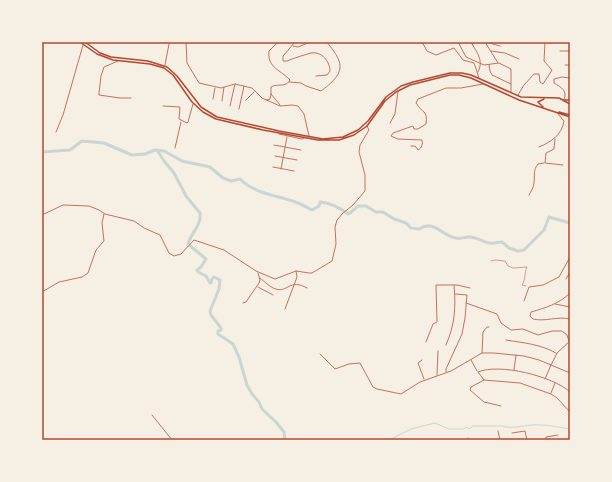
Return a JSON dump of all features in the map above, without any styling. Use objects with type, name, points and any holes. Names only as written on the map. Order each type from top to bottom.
[{"type":"main road","points":[[80,42],[111,57],[148,61],[164,66],[174,73],[194,102],[203,112],[219,120],[305,138],[327,141],[339,140],[354,135],[367,126],[387,99],[398,90],[416,83],[450,75],[468,77],[514,98],[570,116]]},
{"type":"main road","points":[[84,43],[101,56],[118,62],[150,64],[161,67],[173,75],[181,84]]},
{"type":"main road","points":[[374,115],[383,100],[390,93],[409,83],[450,73],[465,74],[518,96],[528,98],[557,98],[570,100]]},
{"type":"main road","points":[[546,98],[538,102],[539,105],[547,109]]},
{"type":"main road","points":[[564,100],[570,104]]},
{"type":"main road","points":[[194,102],[219,118],[327,139],[344,137],[358,130],[369,122]]},
{"type":"main road","points":[[551,110],[570,116]]},
{"type":"street","points":[[186,42],[187,63],[199,82],[221,88],[235,84],[244,86],[252,88],[254,92],[262,98],[280,106],[298,106],[304,114],[310,136]]},
{"type":"street","points":[[278,42],[269,51],[269,58],[272,65],[288,78],[289,82]]},
{"type":"street","points":[[295,42],[283,56],[283,60],[287,61],[311,53],[326,58],[330,68],[328,74],[324,76],[316,76]]},
{"type":"street","points":[[293,46],[298,47],[310,42]]},
{"type":"street","points":[[266,100],[270,99],[271,87],[274,86],[282,86],[289,82],[301,83],[321,91],[335,80],[340,61],[327,42]]},
{"type":"street","points":[[422,42],[427,51],[436,55],[454,48],[463,60],[474,64],[479,79]]},
{"type":"street","points":[[458,42],[466,58],[482,64],[489,65],[499,63]]},
{"type":"street","points":[[472,42],[482,64],[478,73]]},
{"type":"street","points":[[485,42],[500,46]]},
{"type":"street","points":[[485,42],[499,63],[511,69],[511,93]]},
{"type":"street","points":[[518,96],[524,85],[534,74],[539,74],[540,82],[543,84],[552,70],[544,61],[545,42]]},
{"type":"street","points":[[56,132],[63,115],[84,43]]},
{"type":"street","points":[[164,66],[169,44]]},
{"type":"street","points":[[491,51],[505,53],[519,59]]},
{"type":"street","points":[[560,51],[570,51]]},
{"type":"street","points":[[118,62],[104,67],[101,76],[99,93],[102,95],[120,98],[131,98]]},
{"type":"street","points":[[489,65],[492,75],[512,84]]},
{"type":"street","points":[[565,65],[570,65]]},
{"type":"street","points":[[564,100],[566,97],[565,92],[554,83],[554,79],[562,77],[570,78]]},
{"type":"street","points":[[411,146],[415,146],[418,150],[420,149],[422,146],[422,140],[391,136],[392,133],[413,126],[414,129],[418,130],[426,124],[427,115],[416,103],[418,100],[446,88],[460,88],[483,83]]},
{"type":"street","points":[[230,106],[235,84]]},
{"type":"street","points":[[239,109],[244,86]]},
{"type":"street","points":[[213,99],[215,87]]},
{"type":"street","points":[[222,101],[224,87]]},
{"type":"street","points":[[390,123],[395,114],[398,90]]},
{"type":"street","points":[[246,100],[254,92]]},
{"type":"street","points":[[271,94],[280,106]]},
{"type":"street","points":[[181,121],[188,122],[194,102]]},
{"type":"street","points":[[163,106],[180,107],[178,119],[181,121],[175,148]]},
{"type":"street","points":[[540,147],[554,139],[562,128],[564,121],[557,112]]},
{"type":"street","points":[[42,215],[66,205],[89,206],[104,214],[134,221],[144,228],[160,235],[169,253],[174,256],[181,254],[194,240],[224,250],[258,272],[276,279],[290,272],[296,271],[310,273],[331,262],[336,244],[335,226],[337,220],[343,212],[353,205],[365,191],[365,175],[358,152],[360,145],[369,130],[367,126]]},
{"type":"street","points":[[278,133],[287,137],[302,140],[305,138]]},
{"type":"street","points":[[281,168],[287,137]]},
{"type":"street","points":[[545,163],[546,153],[554,149],[554,139]]},
{"type":"street","points":[[274,145],[302,150]]},
{"type":"street","points":[[275,156],[297,160]]},
{"type":"street","points":[[530,195],[534,183],[536,165],[545,163],[563,165]]},
{"type":"street","points":[[273,167],[294,171]]},
{"type":"street","points":[[42,292],[58,282],[82,277],[88,273],[96,250],[104,241],[102,223],[104,214]]},
{"type":"street","points":[[524,301],[529,288],[543,285],[559,277],[570,257]]},
{"type":"street","points":[[285,309],[297,274],[296,271]]},
{"type":"street","points":[[258,272],[260,278],[277,290],[294,284],[299,284],[307,288]]},
{"type":"street","points":[[566,279],[570,272]]},
{"type":"street","points":[[243,303],[246,302],[257,287],[260,278]]},
{"type":"street","points":[[426,342],[436,322],[436,285],[457,284],[470,288]]},
{"type":"street","points":[[446,345],[454,325],[456,294],[454,285]]},
{"type":"street","points":[[257,287],[273,295]]},
{"type":"street","points":[[570,293],[545,309],[531,312],[531,318],[538,320],[557,318],[570,319]]},
{"type":"street","points":[[446,373],[446,369],[460,339],[465,318],[467,295],[456,294]]},
{"type":"street","points":[[466,303],[497,314],[498,319],[511,330],[523,329],[538,335],[552,331],[562,331],[567,335],[570,341],[557,354],[545,379]]},
{"type":"street","points":[[555,304],[570,307]]},
{"type":"street","points":[[482,353],[483,332],[487,327],[489,327]]},
{"type":"street","points":[[506,340],[531,343],[546,348],[557,354]]},
{"type":"street","points":[[437,376],[438,352]]},
{"type":"street","points":[[320,354],[336,369],[349,364],[360,363],[373,387],[402,394],[424,380],[446,373],[482,353],[516,355],[538,360],[570,373]]},
{"type":"street","points":[[514,371],[516,355]]},
{"type":"street","points":[[422,360],[418,363],[424,380]]},
{"type":"street","points":[[471,360],[484,380]]},
{"type":"street","points":[[478,372],[492,369],[520,371],[556,383],[570,392]]},
{"type":"street","points":[[501,406],[484,402],[470,390],[470,387],[477,385],[484,380],[520,383],[557,398],[570,412]]},
{"type":"street","points":[[550,394],[556,383]]},
{"type":"street","points":[[152,415],[172,440]]},
{"type":"street","points":[[498,431],[500,440]]},
{"type":"street","points":[[512,433],[525,431],[527,440],[531,440]]},
{"type":"street","points":[[546,440],[546,437],[558,435]]},
{"type":"path","points":[[491,261],[505,261],[508,266],[513,268],[527,267],[522,285],[529,288]]},
{"type":"waterway","points":[[42,152],[70,150],[82,141],[104,143],[132,155],[145,154],[155,150],[164,151],[182,161],[210,167],[223,178],[231,181],[240,179],[260,192],[291,200],[312,210],[319,206],[320,202],[328,203],[348,214],[358,206],[366,206],[376,212],[383,212],[394,219],[406,223],[411,228],[419,229],[424,226],[434,227],[451,237],[473,237],[491,243],[502,242],[509,248],[518,251],[524,250],[544,230],[549,217],[570,223]]},
{"type":"waterway","points":[[157,150],[174,173],[186,196],[200,213],[198,225],[188,244],[206,259],[197,270],[198,272],[206,276],[210,283],[214,277],[220,280],[219,289],[210,311],[211,315],[221,328],[221,330],[218,331],[218,334],[233,344],[239,357],[247,385],[262,409],[284,432],[285,440]]},
{"type":"waterway","points":[[389,440],[411,429],[435,423],[449,429],[463,429],[467,427],[469,429],[473,426],[513,427],[531,425],[570,429]]}]
